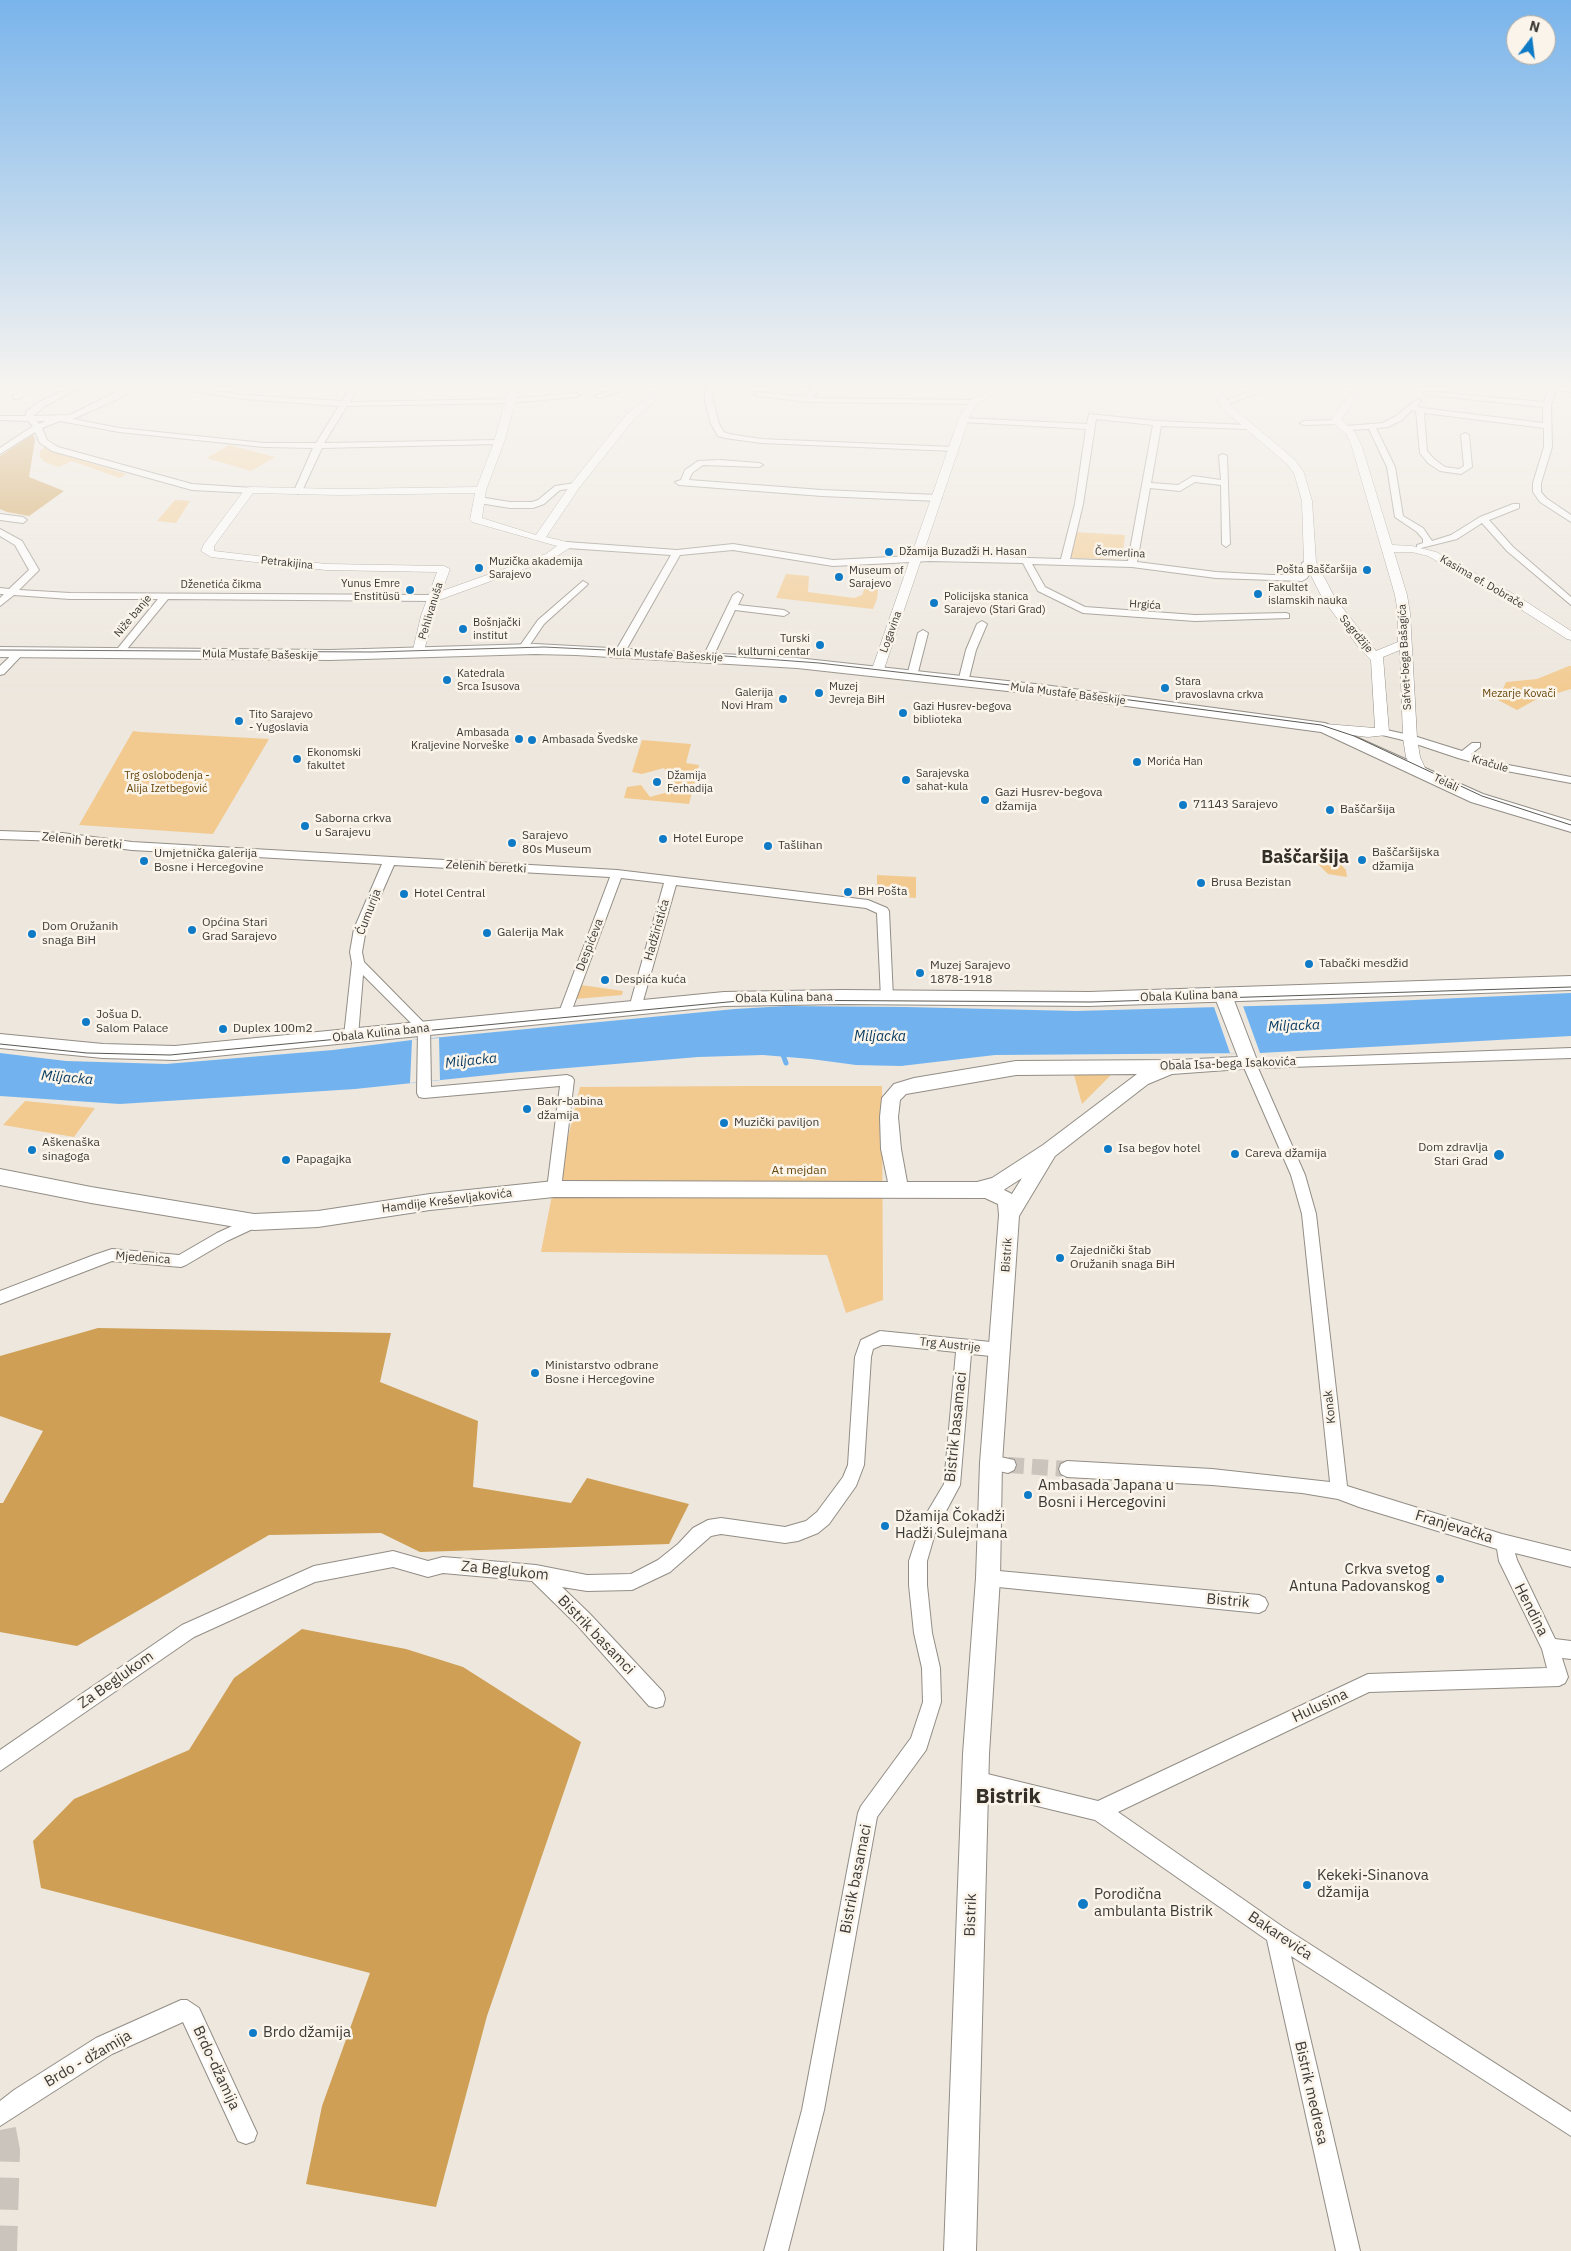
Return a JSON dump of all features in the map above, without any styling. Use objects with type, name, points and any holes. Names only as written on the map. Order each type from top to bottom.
[{"type":"main road","name":"Mula Mustafe Bašeskije","points":[[0,652],[320,655],[522,650],[620,652],[708,657],[877,672],[1053,691],[1325,728]]},
{"type":"main road","name":"Telali","points":[[1325,728],[1495,805],[1571,827]]},
{"type":"main road","name":"Obala Kulina bana","points":[[0,1041],[103,1051],[175,1052],[351,1036],[424,1034],[564,1015],[747,998],[1225,1001],[1571,984]]},
{"type":"main road","points":[[1225,1001],[1248,1059]]},
{"type":"main road","name":"Obala Isa-bega Isakovića","points":[[899,1189],[890,1132],[891,1098],[906,1086],[995,1071],[1036,1067],[1176,1067],[1248,1059]]},
{"type":"main road","points":[[1108,1066],[1123,1075],[1126,1080],[1126,1090]]},
{"type":"main road","points":[[977,1190],[998,1184],[1050,1150],[1142,1079],[1176,1067]]},
{"type":"main road","points":[[1009,1215],[1050,1150]]},
{"type":"main road","name":"Hamdije Kreševljakovića","points":[[0,1177],[254,1222],[318,1219],[430,1202],[554,1189],[899,1189]]},
{"type":"main road","points":[[899,1189],[988,1191],[1004,1199],[1009,1206],[1009,1215]]},
{"type":"main road","name":"Bistrik","points":[[960,2251],[975,1782],[988,1578],[1000,1464],[1001,1350],[1009,1215]]},
{"type":"street","name":"Petrakijina","points":[[250,490],[208,546],[206,552],[326,567],[444,569]]},
{"type":"street","points":[[252,490],[480,495],[510,505],[532,505],[541,502],[556,490]]},
{"type":"street","points":[[482,490],[476,520],[539,539],[567,545]]},
{"type":"street","points":[[539,539],[572,490]]},
{"type":"street","points":[[784,490],[938,498]]},
{"type":"street","name":"Logavina","points":[[877,672],[941,490]]},
{"type":"street","points":[[1065,562],[1081,490]]},
{"type":"street","points":[[1132,564],[1145,490]]},
{"type":"street","points":[[1225,490],[1226,544]]},
{"type":"street","name":"Sagrdžije","points":[[1304,490],[1307,501],[1307,538],[1310,562],[1326,595],[1363,645],[1377,659]]},
{"type":"street","name":"Safvet-bega Bašagića","points":[[1369,490],[1378,512],[1386,548],[1401,595],[1404,613],[1410,738],[1413,757],[1420,770]]},
{"type":"street","points":[[1395,490],[1400,517],[1420,530],[1427,538],[1428,545]]},
{"type":"street","points":[[1537,490],[1543,500],[1571,519]]},
{"type":"street","points":[[1412,549],[1454,537],[1484,519],[1516,506]]},
{"type":"street","points":[[0,517],[23,520]]},
{"type":"street","points":[[1484,519],[1510,549],[1570,599]]},
{"type":"street","points":[[0,532],[19,544],[34,570],[5,592],[0,603]]},
{"type":"street","points":[[433,598],[550,556],[567,545]]},
{"type":"street","name":"Čemerlina","points":[[567,545],[677,552],[733,547],[833,563],[930,558],[1132,564],[1216,574],[1296,579],[1303,576],[1305,565],[1310,562]]},
{"type":"street","name":"Kasima ef. Dobrače","points":[[1386,548],[1412,549],[1432,554],[1515,600],[1571,636]]},
{"type":"street","points":[[620,652],[677,552]]},
{"type":"street","name":"Hrgića","points":[[1026,560],[1041,589],[1059,600],[1083,610],[1195,618],[1286,616]]},
{"type":"street","name":"Pehlivanuša","points":[[418,654],[433,598],[444,569]]},
{"type":"street","points":[[522,650],[541,622],[583,584]]},
{"type":"street","name":"Dženetića čikma","points":[[5,592],[70,596],[433,598]]},
{"type":"street","points":[[708,657],[738,595]]},
{"type":"street","name":"Niže banje","points":[[119,653],[166,596]]},
{"type":"street","points":[[733,607],[784,614]]},
{"type":"street","points":[[963,682],[971,650],[982,624]]},
{"type":"street","points":[[912,676],[923,633]]},
{"type":"street","name":"Sagrdžije","points":[[1382,732],[1378,654],[1404,644]]},
{"type":"street","points":[[0,672],[21,651]]},
{"type":"street","points":[[1325,728],[1374,734],[1382,732],[1410,738]]},
{"type":"street","name":"Kračule","points":[[1410,738],[1462,756],[1523,773],[1571,780]]},
{"type":"street","points":[[1462,756],[1476,745]]},
{"type":"street","name":"Zelenih beretki","points":[[0,836],[62,837],[132,846],[617,874],[875,906],[883,911],[887,998]]},
{"type":"street","name":"Ćumurija","points":[[351,1036],[358,963],[356,952],[360,929],[389,862]]},
{"type":"street","name":"Despićeva","points":[[564,1015],[617,874]]},
{"type":"street","name":"Hadžiristića","points":[[635,1008],[671,881]]},
{"type":"street","points":[[358,963],[424,1034],[424,1088],[567,1080],[554,1189]]},
{"type":"street","points":[[1568,1053],[1571,1066]]},
{"type":"street","name":"Obala Isa-bega Isakovića","points":[[1248,1059],[1568,1053]]},
{"type":"street","name":"Konak","points":[[1248,1059],[1298,1174],[1309,1214],[1339,1491]]},
{"type":"street","name":"Mjedenica","points":[[0,1298],[99,1258],[112,1255],[181,1261],[222,1237],[254,1222]]},
{"type":"street","name":"Za Beglukom","points":[[0,1761],[188,1631],[314,1574],[393,1559],[428,1569],[443,1565],[535,1573],[587,1583],[632,1582],[664,1566],[708,1528],[721,1526],[785,1535],[798,1533],[812,1527],[835,1502],[850,1481],[856,1465],[863,1357],[867,1344],[880,1338],[900,1339]]},
{"type":"street","name":"Trg Austrije","points":[[900,1339],[1001,1350]]},
{"type":"street","name":"Bistrik basamaci","points":[[776,2251],[812,2110],[868,1813],[919,1743],[932,1702],[931,1668],[923,1633],[918,1585],[918,1561],[928,1527],[952,1485],[964,1347]]},
{"type":"street","points":[[1067,1469],[1212,1477],[1302,1485],[1339,1491]]},
{"type":"street","name":"Franjevačka","points":[[1339,1491],[1359,1499],[1505,1543],[1571,1559]]},
{"type":"street","name":"Hendina","points":[[1505,1543],[1508,1561],[1516,1581],[1550,1648],[1559,1677]]},
{"type":"street","name":"Bistrik basamci","points":[[535,1573],[584,1620],[656,1699]]},
{"type":"street","name":"Bistrik","points":[[988,1578],[1259,1604]]},
{"type":"street","points":[[1550,1648],[1571,1650]]},
{"type":"street","name":"Hulusina","points":[[1099,1811],[1368,1683],[1559,1677]]},
{"type":"street","name":"Bakarevića","points":[[975,1782],[1099,1811],[1276,1934],[1571,2125]]},
{"type":"street","name":"Bistrik medresa","points":[[1276,1934],[1348,2251]]},
{"type":"street","name":"Brdo - džamija","points":[[0,2115],[22,2098],[104,2046],[181,2011]]},
{"type":"street","name":"Brdo-džamija","points":[[181,2011],[187,2011],[192,2015],[246,2133]]},
{"type":"green space","points":[[175,500],[190,501],[176,523],[157,521]]},
{"type":"green space","points":[[1074,532],[1125,535],[1122,559],[1068,558]]},
{"type":"green space","points":[[786,574],[809,576],[808,592],[854,598],[862,595],[867,582],[879,582],[877,599],[873,609],[776,598]]},
{"type":"green space","name":"Mezarje Kovači","points":[[1571,666],[1571,689],[1537,699],[1517,710],[1498,700],[1506,682],[1537,679]]},
{"type":"green space","name":"Trg oslobođenja - Alija Izetbegović","points":[[133,731],[269,739],[213,834],[79,825]]},
{"type":"green space","points":[[642,740],[691,744],[686,763],[699,765],[689,804],[624,798],[627,787],[641,785],[650,797],[679,789],[664,768],[642,774],[632,772]]},
{"type":"green space","points":[[1321,856],[1335,858],[1346,870],[1347,877],[1328,874],[1318,864]]},
{"type":"green space","points":[[877,875],[916,877],[916,898],[877,895]]},
{"type":"green space","points":[[581,985],[623,991],[622,995],[575,999]]},
{"type":"green space","points":[[1112,1074],[1082,1104],[1074,1075]]},
{"type":"green space","name":"At mejdan","points":[[882,1086],[883,1300],[846,1313],[827,1255],[541,1252],[551,1200],[557,1184],[580,1087]]},
{"type":"green space","points":[[25,1101],[95,1108],[74,1137],[3,1125]]},
{"type":"shaded area","points":[[0,490],[64,491],[29,516],[0,509]]},
{"type":"shaded area","points":[[98,1328],[391,1333],[380,1382],[478,1421],[473,1487],[571,1503],[587,1478],[689,1504],[669,1544],[420,1552],[381,1533],[269,1535],[77,1646],[0,1632],[0,1503],[3,1503],[43,1431],[0,1416],[0,1356]]},
{"type":"shaded area","points":[[302,1629],[406,1649],[463,1667],[581,1742],[487,2016],[436,2207],[306,2184],[322,2106],[370,1973],[41,1888],[33,1841],[74,1799],[189,1750],[234,1678]]},
{"type":"water","name":"Miljacka","points":[[1571,993],[1571,1036],[1260,1053],[995,1055],[901,1066],[856,1065],[763,1055],[698,1057],[508,1073],[355,1089],[120,1104],[0,1096],[0,1053],[66,1061],[166,1064],[333,1050],[412,1040],[735,1009],[786,1006],[1076,1011],[1326,1004]]},
{"type":"pier","points":[[1243,1006],[1260,1053],[1230,1053],[1214,1007]]},
{"type":"pier","points":[[439,1038],[440,1080],[410,1083],[412,1040]]},
{"type":"waterway","points":[[782,1052],[786,1063]]},
{"type":"tunnel","points":[[1008,1465],[1067,1469]]},
{"type":"tunnel","points":[[0,2130],[4,2151],[1,2251]]},
{"type":"tram line","points":[[0,650],[372,652],[544,647],[711,655],[819,663],[1053,690],[1321,725],[1354,736],[1482,796],[1571,825]]},
{"type":"tram line","points":[[0,1044],[87,1053],[170,1055],[749,1000],[1091,1002],[1571,987]]},
{"type":"place","name":"Džamija Buzadži H. Hasan","points":[[889,552]]},
{"type":"place","name":"Muzička akademija Sarajevo","points":[[479,568]]},
{"type":"place","name":"Pošta Baščaršija","points":[[1367,570]]},
{"type":"place","name":"Museum of Sarajevo","points":[[839,577]]},
{"type":"place","name":"Yunus Emre Enstitüsü","points":[[410,590]]},
{"type":"place","name":"Fakultet islamskih nauka","points":[[1258,594]]},
{"type":"place","name":"Policijska stanica Sarajevo (Stari Grad)","points":[[934,603]]},
{"type":"place","name":"Bošnjački institut","points":[[463,629]]},
{"type":"place","name":"Turski kulturni centar","points":[[820,645]]},
{"type":"place","name":"Katedrala Srca Isusova","points":[[447,680]]},
{"type":"place","name":"Stara pravoslavna crkva","points":[[1165,688]]},
{"type":"place","name":"Muzej Jevreja BiH","points":[[819,693]]},
{"type":"place","name":"Galerija Novi Hram","points":[[783,699]]},
{"type":"place","name":"Gazi Husrev-begova biblioteka","points":[[903,713]]},
{"type":"place","name":"Tito Sarajevo - Yugoslavia","points":[[239,721]]},
{"type":"place","name":"Ambasada Kraljevine Norveške","points":[[519,739]]},
{"type":"place","name":"Ambasada Švedske","points":[[532,740]]},
{"type":"place","name":"Ekonomski fakultet","points":[[297,759]]},
{"type":"place","name":"Morića Han","points":[[1137,762]]},
{"type":"place","name":"Sarajevska sahat-kula","points":[[906,780]]},
{"type":"place","name":"Džamija Ferhadija","points":[[657,782]]},
{"type":"place","name":"Gazi Husrev-begova džamija","points":[[985,800]]},
{"type":"place","name":"71143 Sarajevo","points":[[1183,805]]},
{"type":"place","name":"Baščaršija","points":[[1330,810]]},
{"type":"place","name":"Saborna crkva u Sarajevu","points":[[305,826]]},
{"type":"place","name":"Hotel Europe","points":[[663,839]]},
{"type":"place","name":"Sarajevo 80s Museum","points":[[512,843]]},
{"type":"place","name":"Tašlihan","points":[[768,846]]},
{"type":"place","name":"Baščaršijska džamija","points":[[1362,860]]},
{"type":"place","name":"Umjetnička galerija Bosne i Hercegovine","points":[[144,861]]},
{"type":"place","name":"Brusa Bezistan","points":[[1201,883]]},
{"type":"place","name":"BH Pošta","points":[[848,892]]},
{"type":"place","name":"Hotel Central","points":[[404,894]]},
{"type":"place","name":"Općina Stari Grad Sarajevo","points":[[192,930]]},
{"type":"place","name":"Galerija Mak","points":[[487,933]]},
{"type":"place","name":"Dom Oružanih snaga BiH","points":[[32,934]]},
{"type":"place","name":"Tabački mesdžid","points":[[1309,964]]},
{"type":"place","name":"Muzej Sarajevo 1878-1918","points":[[920,973]]},
{"type":"place","name":"Despića kuća","points":[[605,980]]},
{"type":"place","name":"Jošua D. Salom Palace","points":[[86,1022]]},
{"type":"place","name":"Duplex 100m2","points":[[223,1029]]},
{"type":"place","name":"Bakr-babina džamija","points":[[527,1109]]},
{"type":"place","name":"Muzički paviljon","points":[[724,1123]]},
{"type":"place","name":"Isa begov hotel","points":[[1108,1149]]},
{"type":"place","name":"Aškenaška sinagoga","points":[[32,1150]]},
{"type":"place","name":"Careva džamija","points":[[1235,1154]]},
{"type":"place","name":"Dom zdravlja Stari Grad","points":[[1499,1155]]},
{"type":"place","name":"Papagajka","points":[[286,1160]]},
{"type":"place","name":"Zajednički štab Oružanih snaga BiH","points":[[1060,1258]]},
{"type":"place","name":"Ministarstvo odbrane Bosne i Hercegovine","points":[[535,1373]]},
{"type":"place","name":"Ambasada Japana u Bosni i Hercegovini","points":[[1028,1495]]},
{"type":"place","name":"Džamija Čokadži Hadži Sulejmana","points":[[885,1526]]},
{"type":"place","name":"Crkva svetog Antuna Padovanskog","points":[[1440,1579]]},
{"type":"place","name":"Kekeki-Sinanova džamija","points":[[1307,1885]]},
{"type":"place","name":"Porodična ambulanta Bistrik","points":[[1083,1904]]},
{"type":"place","name":"Brdo džamija","points":[[253,2033]]},
{"type":"district","name":"Baščaršija","points":[[1305,858]]},
{"type":"district","name":"Bistrik","points":[[1008,1797]]}]
